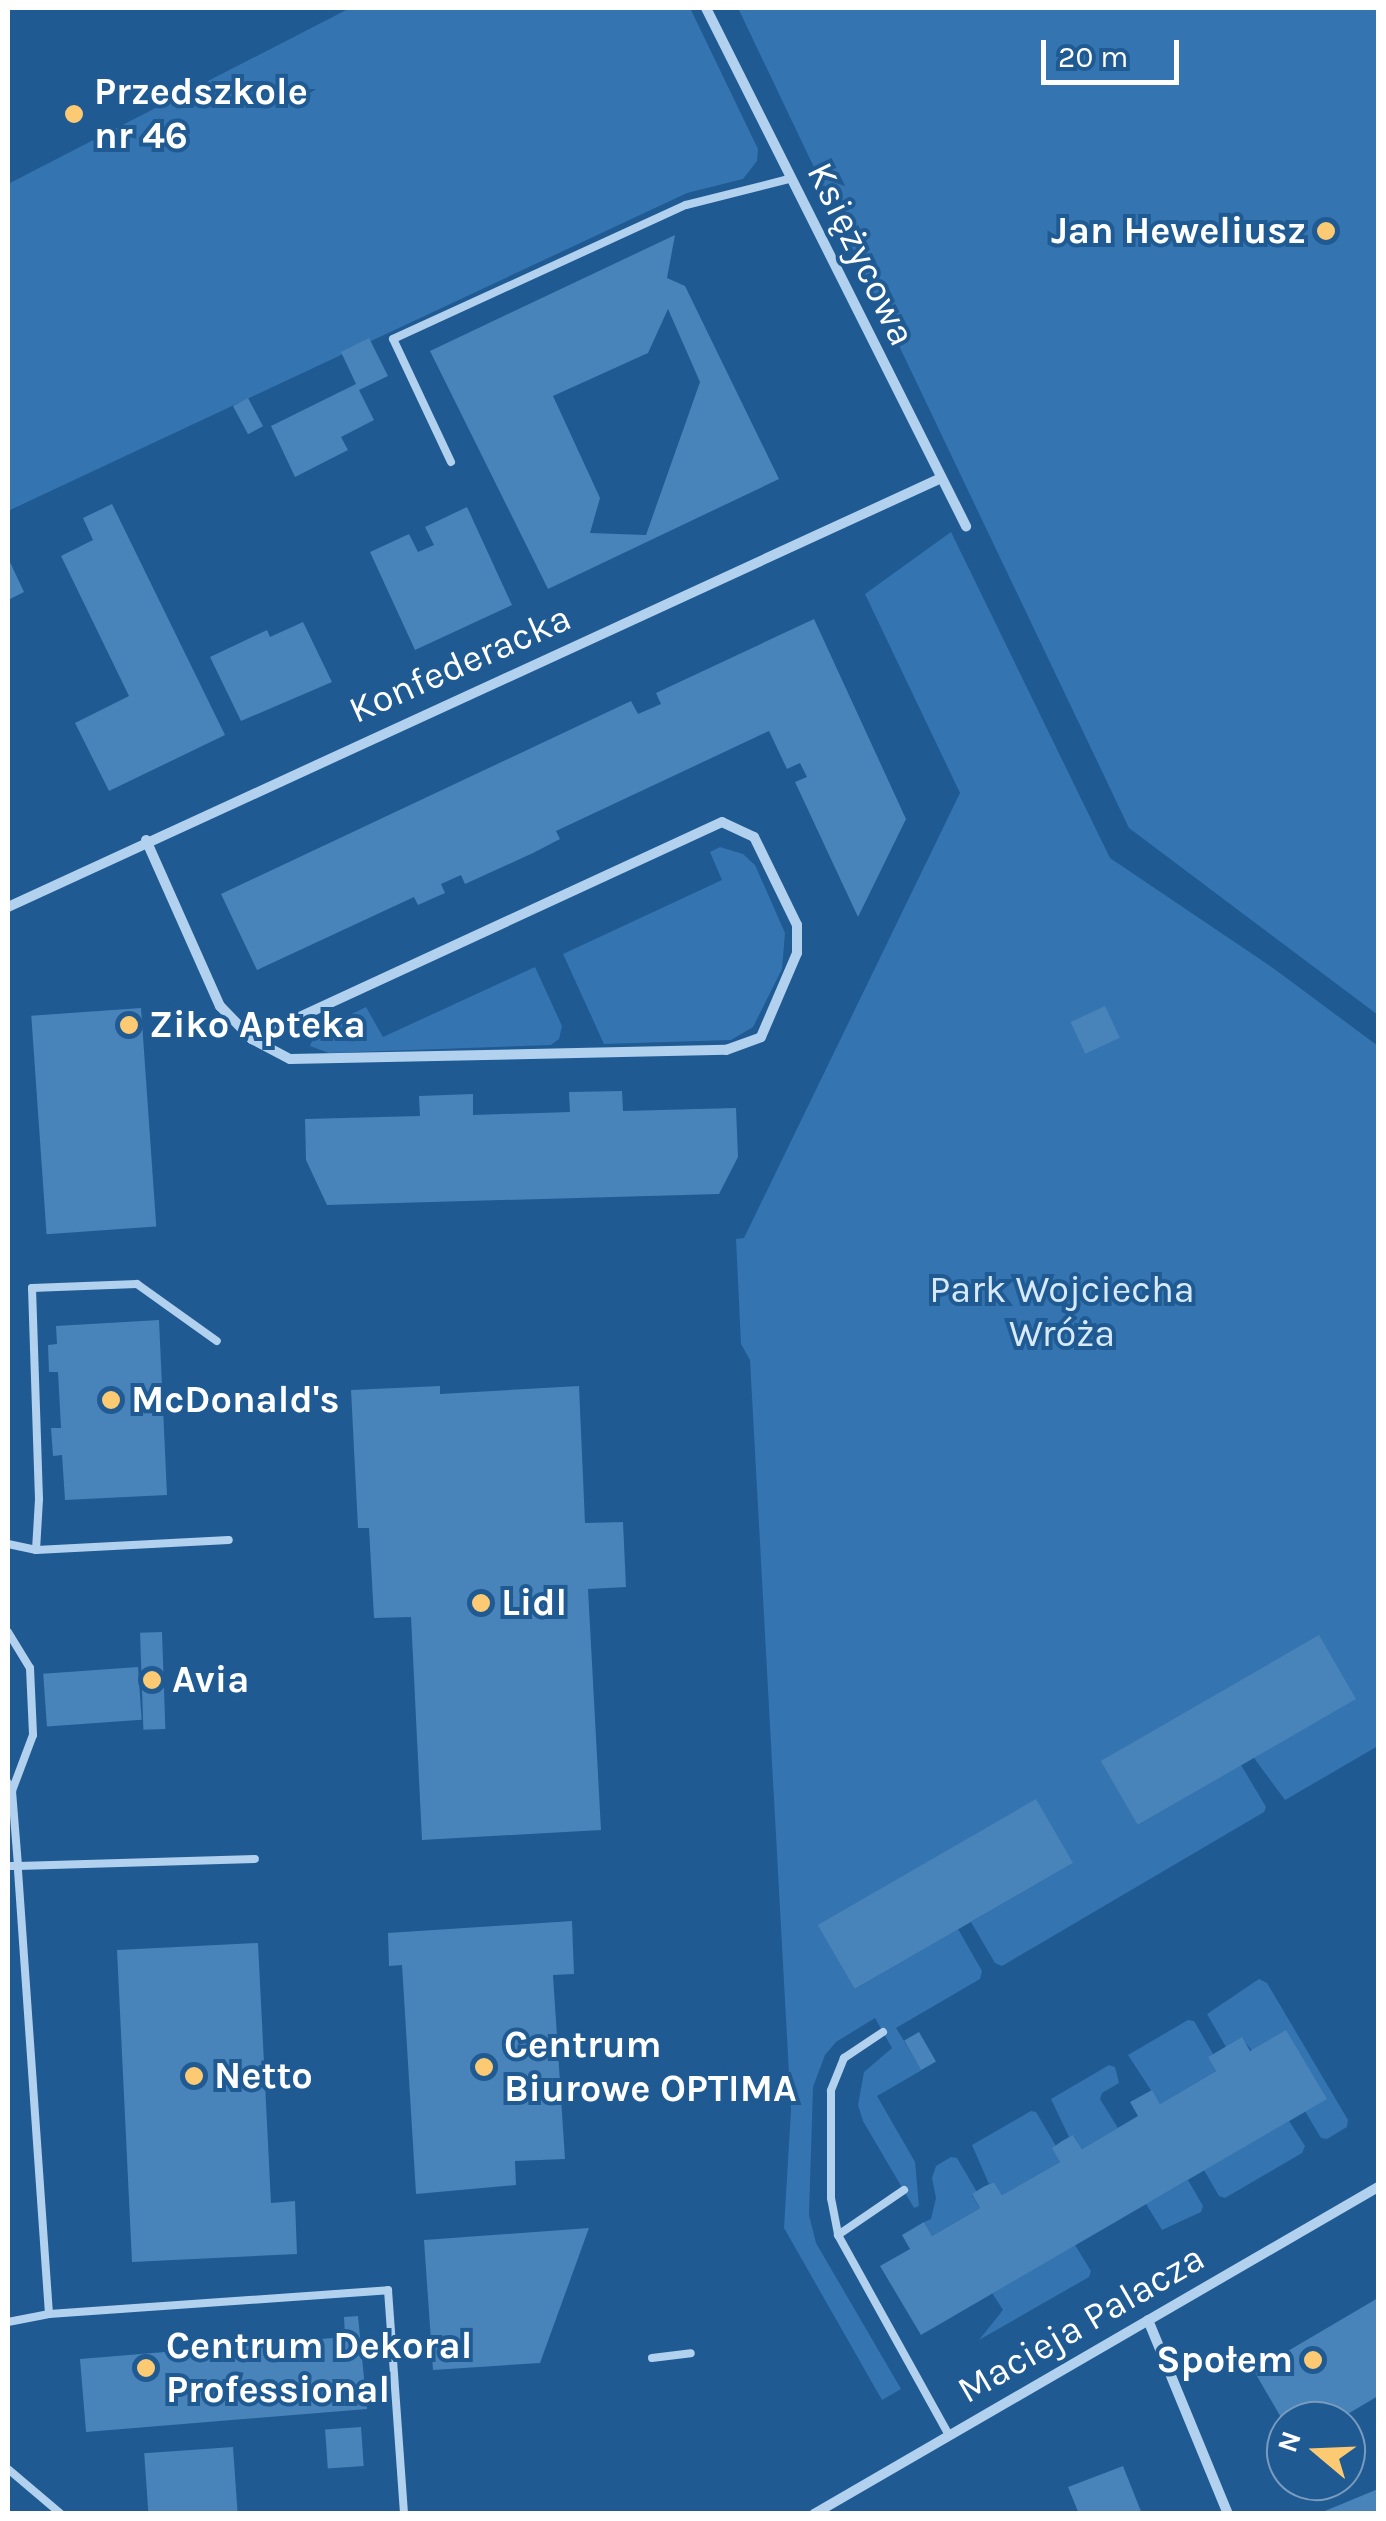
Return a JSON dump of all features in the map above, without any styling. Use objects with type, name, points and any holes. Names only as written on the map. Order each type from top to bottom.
[{"type":"street","name":"Księżycowa","points":[[706,8],[939,479],[966,526]]},
{"type":"street","name":"Konfederacka","points":[[8,907],[146,840],[939,479]]},
{"type":"street","points":[[146,840],[220,1006],[252,1039],[290,1059],[726,1050],[761,1037],[797,952],[797,925],[754,837],[722,822],[252,1039]]},
{"type":"street","name":"Macieja Palacza","points":[[814,2514],[1378,2187]]},
{"type":"street","points":[[1148,2320],[1228,2514]]},
{"type":"lane","points":[[451,462],[393,338],[686,205],[790,179]]},
{"type":"lane","points":[[36,1550],[39,1499],[32,1288],[138,1284],[217,1341]]},
{"type":"lane","points":[[8,1544],[36,1550],[229,1540]]},
{"type":"lane","points":[[8,1632],[30,1668],[33,1735],[10,1786],[49,2314]]},
{"type":"lane","points":[[8,1866],[254,1859]]},
{"type":"lane","points":[[883,2032],[844,2058],[831,2091],[831,2198],[838,2235],[949,2435]]},
{"type":"lane","points":[[838,2235],[904,2190]]},
{"type":"lane","points":[[8,2322],[49,2314],[388,2290],[404,2514]]},
{"type":"lane","points":[[652,2358],[691,2353]]},
{"type":"lane","points":[[8,2469],[61,2514]]},
{"type":"green space","points":[[350,8],[690,8],[758,149],[757,161],[743,179],[687,193],[8,511],[8,184]]},
{"type":"green space","points":[[738,8],[1378,8],[1378,1015],[1129,828]]},
{"type":"green space","name":"Park Wojciecha Wróża","points":[[951,532],[1110,858],[1273,968],[1378,1046],[1378,1746],[1285,1800],[1254,1758],[1102,1761],[1138,1825],[1241,1765],[1266,1807],[1264,1812],[1002,1966],[995,1963],[971,1922],[1073,1863],[819,1925],[855,1989],[958,1929],[982,1971],[980,1979],[896,2028],[922,2070],[877,2096],[915,2162],[919,2206],[914,2208],[863,2121],[858,2105],[864,2072],[892,2048],[875,2018],[836,2042],[825,2055],[813,2087],[809,2215],[816,2243],[901,2389],[882,2400],[784,2228],[791,2110],[750,1360],[741,1344],[736,1239],[744,1238],[960,793],[865,594]]},
{"type":"green space","points":[[720,847],[743,854],[755,865],[785,933],[782,969],[753,1027],[731,1040],[604,1044],[563,954],[722,880],[710,852]]},
{"type":"green space","points":[[535,967],[562,1026],[559,1039],[551,1045],[329,1053],[310,1046],[316,1031],[366,1007],[383,1037]]},
{"type":"green space","points":[[1259,1979],[1267,1983],[1348,2120],[1347,2127],[1327,2139],[1321,2138],[1305,2111],[1241,2038],[1226,2047],[1207,2014]]},
{"type":"green space","points":[[1188,2020],[1194,2021],[1213,2054],[1209,2057],[1216,2071],[1160,2104],[1128,2055]]},
{"type":"green space","points":[[1109,2065],[1115,2067],[1119,2083],[1102,2093],[1100,2099],[1118,2128],[1082,2149],[1074,2136],[1069,2137],[1051,2099]]},
{"type":"green space","points":[[1031,2111],[1036,2112],[1056,2146],[1060,2162],[1002,2195],[994,2182],[989,2184],[972,2145]]},
{"type":"green space","points":[[1289,2121],[1305,2146],[1302,2153],[1225,2198],[1219,2196],[1204,2170]]},
{"type":"green space","points":[[951,2157],[957,2158],[977,2192],[972,2195],[980,2208],[932,2236],[924,2222],[931,2219],[936,2198],[932,2178],[936,2166]]},
{"type":"green space","points":[[1188,2180],[1203,2206],[1201,2212],[1162,2230],[1146,2204]]},
{"type":"green space","points":[[1075,2245],[1091,2271],[1089,2277],[979,2340],[1003,2310],[992,2293]]},
{"type":"building","points":[[675,235],[667,278],[685,286],[779,479],[548,589],[430,351]],"holes":[[[668,309],[700,382],[646,535],[590,533],[600,498],[553,396],[648,353]]]},
{"type":"building","points":[[369,338],[388,376],[359,390],[374,420],[341,437],[348,450],[295,477],[271,426],[356,384],[341,352]]},
{"type":"building","points":[[248,398],[263,426],[248,434],[233,406]]},
{"type":"building","points":[[112,504],[225,735],[109,791],[75,723],[129,696],[61,556],[93,540],[83,518]]},
{"type":"building","points":[[467,507],[512,605],[415,650],[370,552],[409,534],[418,552],[434,545],[425,527]]},
{"type":"building","points":[[8,558],[24,592],[8,600]]},
{"type":"building","points":[[814,619],[906,819],[858,917],[795,782],[807,777],[800,763],[787,769],[769,731],[556,831],[560,839],[533,853],[465,884],[461,875],[441,884],[445,893],[418,905],[414,897],[257,970],[221,894],[631,701],[638,714],[661,704],[656,693]]},
{"type":"building","points":[[303,622],[332,682],[241,721],[210,657],[267,630],[270,637]]},
{"type":"building","points":[[1105,1006],[1120,1038],[1085,1054],[1071,1022]]},
{"type":"building","points":[[141,1008],[156,1226],[47,1234],[31,1016]]},
{"type":"building","points":[[622,1091],[623,1111],[736,1108],[738,1157],[719,1194],[327,1205],[306,1160],[305,1119],[420,1116],[419,1096],[473,1094],[473,1115],[570,1112],[569,1092]]},
{"type":"building","name":"McDonald's","points":[[159,1320],[167,1495],[65,1500],[62,1455],[53,1456],[51,1428],[61,1428],[58,1372],[49,1372],[48,1345],[57,1344],[56,1326]]},
{"type":"building","name":"Lidl","points":[[440,1386],[440,1394],[579,1386],[585,1523],[623,1522],[626,1587],[588,1589],[601,1830],[422,1840],[411,1617],[374,1618],[369,1528],[358,1528],[351,1390]]},
{"type":"building","points":[[162,1632],[165,1729],[143,1730],[140,1633]]},
{"type":"building","points":[[1319,1635],[1356,1699],[1138,1825],[1101,1761]]},
{"type":"building","points":[[138,1667],[142,1720],[47,1726],[43,1674]]},
{"type":"building","points":[[1036,1799],[1073,1863],[855,1989],[818,1925]]},
{"type":"building","name":"Centrum Biurowe OPTIMA","points":[[572,1921],[574,1974],[553,1975],[565,2159],[515,2161],[516,2185],[416,2194],[402,1965],[389,1966],[388,1933]]},
{"type":"building","name":"Netto","points":[[258,1943],[271,2203],[295,2201],[297,2254],[132,2262],[117,1950]]},
{"type":"building","points":[[1286,2030],[1327,2099],[921,2335],[880,2266],[910,2249],[902,2235],[924,2222],[932,2236],[980,2208],[972,2194],[983,2187],[994,2182],[1002,2195],[1060,2162],[1052,2148],[1062,2141],[1073,2135],[1082,2149],[1138,2116],[1130,2102],[1152,2090],[1160,2104],[1216,2071],[1208,2057],[1242,2037],[1250,2051]]},
{"type":"building","points":[[919,2032],[936,2061],[921,2070],[904,2040]]},
{"type":"building","points":[[589,2228],[540,2363],[433,2370],[424,2240]]},
{"type":"building","points":[[1378,2298],[1378,2396],[1366,2403],[1271,2401],[1254,2371]]},
{"type":"building","points":[[358,2316],[367,2409],[86,2432],[80,2359],[345,2337],[344,2317]]},
{"type":"building","points":[[361,2427],[364,2466],[328,2468],[325,2430]]},
{"type":"building","points":[[233,2447],[238,2514],[148,2514],[144,2453]]},
{"type":"building","points":[[1123,2466],[1142,2514],[1079,2514],[1068,2487]]},
{"type":"building","points":[[1378,2489],[1378,2514],[1320,2514],[1349,2501],[1366,2501],[1366,2494]]},
{"type":"place","name":"Przedszkole nr 46","points":[[74,114]]},
{"type":"place","name":"Jan Heweliusz","points":[[1326,231]]},
{"type":"place","name":"Ziko Apteka","points":[[129,1025]]},
{"type":"place","name":"McDonald's","points":[[111,1400]]},
{"type":"place","name":"Lidl","points":[[481,1603]]},
{"type":"place","name":"Avia","points":[[152,1680]]},
{"type":"place","name":"Centrum Biurowe OPTIMA","points":[[484,2067]]},
{"type":"place","name":"Netto","points":[[194,2076]]},
{"type":"place","name":"Społem","points":[[1313,2360]]},
{"type":"place","name":"Centrum Dekoral Professional","points":[[146,2368]]}]
